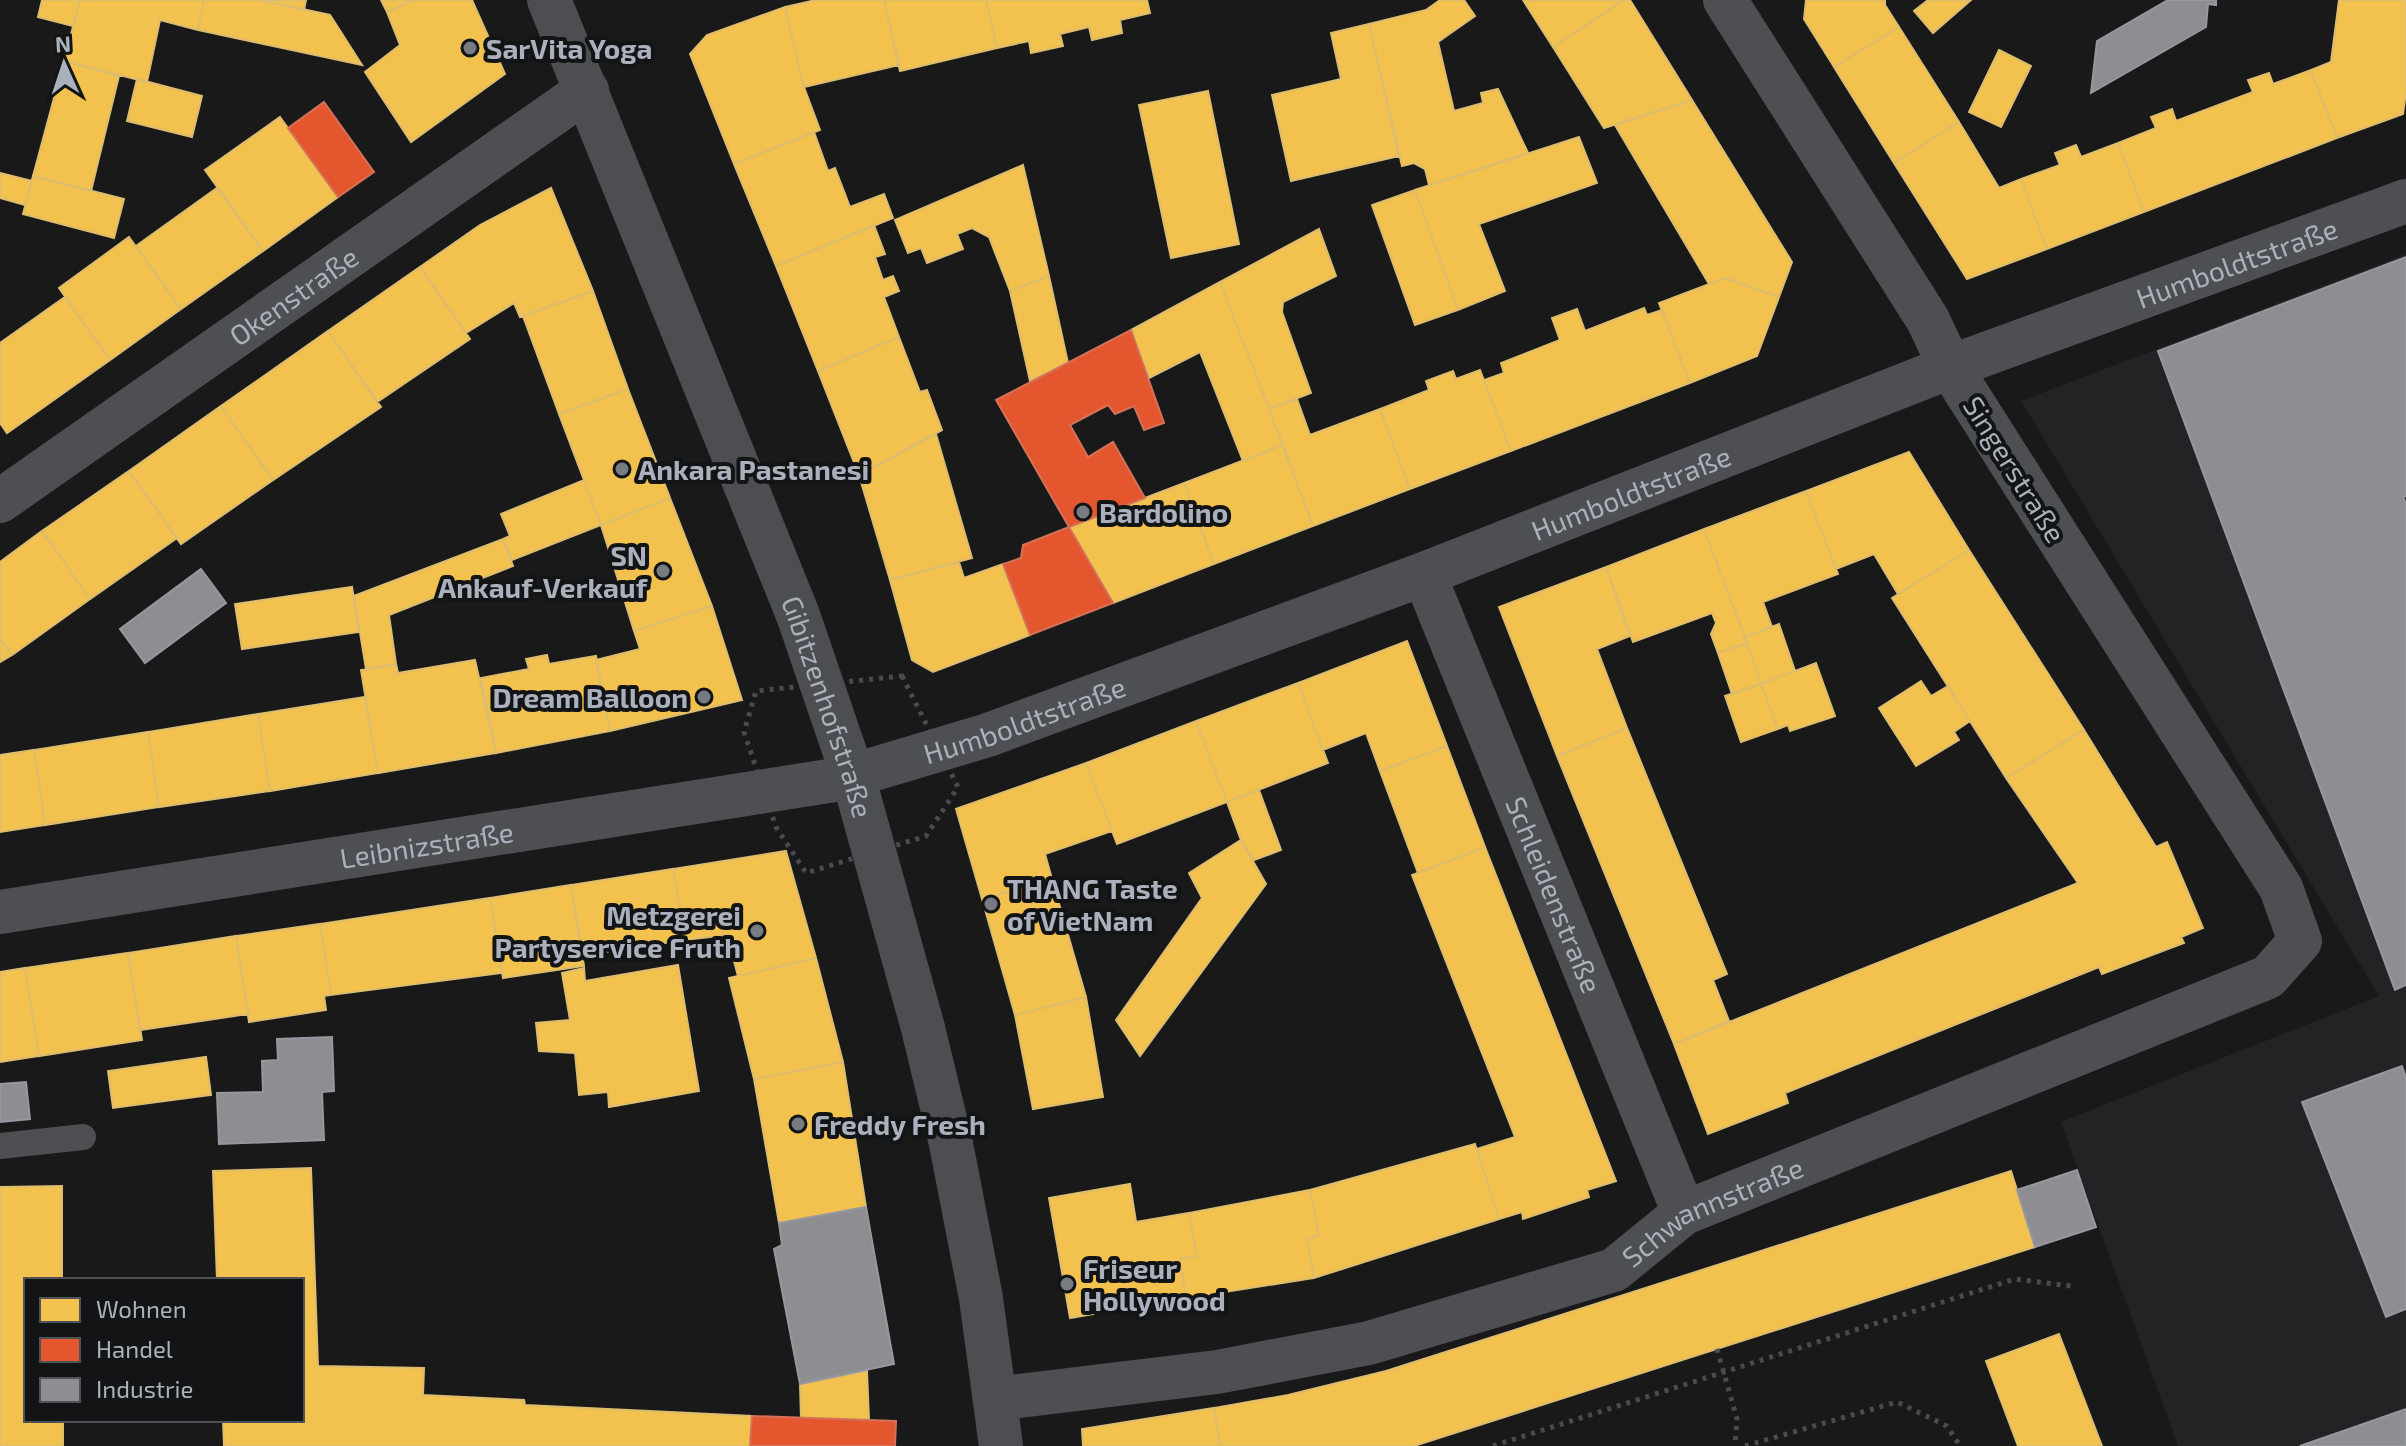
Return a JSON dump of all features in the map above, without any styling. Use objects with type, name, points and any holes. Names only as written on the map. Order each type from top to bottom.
[{"type":"main road","name":"Gibitzenhofstraße","points":[[550,0],[798,615],[853,776],[938,1087],[981,1298],[1001,1446]]},
{"type":"street","name":"Singerstraße","points":[[1730,4],[1928,320],[1950,367],[2281,888],[2300,941]]},
{"type":"street","name":"Okenstraße","points":[[0,501],[587,90]]},
{"type":"street","name":"Humboldtstraße","points":[[853,776],[968,742],[1424,574],[1950,367],[2406,201]]},
{"type":"street","name":"Schleidenstraße","points":[[1424,574],[1684,1213]]},
{"type":"street","name":"Leibnizstraße","points":[[0,912],[853,776]]},
{"type":"street","name":"Schwannstraße","points":[[995,1399],[1217,1372],[1369,1343],[1614,1270],[1684,1213],[2268,977],[2300,941]]},
{"type":"lane","points":[[0,1146],[83,1137]]},
{"type":"path","points":[[1493,1446],[2015,1279],[2071,1286]]},
{"type":"path","points":[[1717,1349],[1737,1419],[1735,1446]]},
{"type":"path","points":[[1745,1446],[1897,1402],[1947,1426],[1960,1446]]},
{"type":"shaded area","points":[[2406,254],[2406,1446],[2178,1446],[2061,1122],[2379,996],[2021,401]]},
{"type":"building: Wohnen","points":[[42,0],[80,0],[73,26],[38,17]]},
{"type":"building: Wohnen","points":[[80,0],[204,0],[198,30],[160,20],[147,82],[64,61]]},
{"type":"building: Wohnen","points":[[204,0],[260,0],[330,15],[362,65],[198,30]]},
{"type":"building: Wohnen","points":[[260,0],[306,0],[304,10]]},
{"type":"building: Wohnen","points":[[381,0],[414,0],[387,12]]},
{"type":"building: Wohnen","points":[[414,0],[472,0],[505,74],[411,142],[365,72],[400,45],[387,12]]},
{"type":"building: Wohnen","points":[[816,0],[884,0],[899,65],[804,87],[785,7]]},
{"type":"building: Wohnen","points":[[884,0],[986,0],[997,48],[900,71]]},
{"type":"building: Wohnen","points":[[986,0],[1147,0],[1150,13],[1120,20],[1122,33],[1092,40],[1089,27],[1060,34],[1063,46],[1031,53],[1029,41],[997,48]]},
{"type":"building: Wohnen","points":[[1440,0],[1464,0],[1475,16],[1438,42],[1454,111],[1483,103],[1481,93],[1498,89],[1528,153],[1429,185],[1425,169],[1414,163],[1402,166],[1369,24],[1426,10]]},
{"type":"building: Wohnen","points":[[1523,0],[1624,0],[1553,47]]},
{"type":"building: Wohnen","points":[[1624,0],[1630,0],[1692,100],[1604,128],[1553,47]]},
{"type":"building: Wohnen","points":[[1806,0],[1885,0],[1899,27],[1834,67],[1804,19]]},
{"type":"building: Wohnen","points":[[1928,0],[1971,0],[1933,33],[1914,11]]},
{"type":"building: Wohnen","points":[[2339,0],[2406,0],[2406,92],[2403,114],[2337,138],[2311,70],[2331,62]]},
{"type":"building: Wohnen","points":[[785,7],[804,87],[820,130],[734,164],[690,54],[707,35]]},
{"type":"building: Wohnen","points":[[1369,24],[1399,156],[1291,181],[1272,95],[1341,79],[1331,33]]},
{"type":"building: Wohnen","points":[[1899,27],[1959,122],[1894,163],[1834,67]]},
{"type":"building: Wohnen","points":[[1999,50],[2031,66],[2001,127],[1969,112]]},
{"type":"building: Wohnen","points":[[64,61],[119,76],[91,191],[33,176]]},
{"type":"building: Wohnen","points":[[2311,70],[2337,138],[2144,212],[2118,143],[2156,128],[2151,117],[2172,109],[2176,121],[2253,92],[2248,80],[2269,73],[2273,84]]},
{"type":"building: Wohnen","points":[[137,79],[202,96],[192,137],[127,121]]},
{"type":"building: Wohnen","points":[[1208,91],[1239,244],[1171,258],[1139,105]]},
{"type":"building: Wohnen","points":[[1692,100],[1792,262],[1779,297],[1725,278],[1709,284],[1615,125]]},
{"type":"building: Wohnen","points":[[280,117],[338,197],[263,251],[205,170]]},
{"type":"building: Wohnen","points":[[1959,122],[1999,188],[2021,179],[2047,249],[1967,279],[1894,163]]},
{"type":"building: Wohnen","points":[[814,132],[828,171],[835,168],[850,207],[884,194],[893,218],[776,266],[734,164]]},
{"type":"building: Wohnen","points":[[1579,137],[1597,183],[1479,224],[1505,291],[1458,310],[1415,190]]},
{"type":"building: Wohnen","points":[[2118,143],[2144,212],[2047,249],[2021,179],[2060,165],[2055,153],[2076,145],[2081,157]]},
{"type":"building: Wohnen","points":[[1023,165],[1049,276],[1010,291],[989,237],[972,228],[957,234],[963,249],[927,263],[921,248],[908,253],[895,220]]},
{"type":"building: Wohnen","points":[[0,173],[32,181],[25,205],[0,198]]},
{"type":"building: Wohnen","points":[[33,176],[124,199],[114,238],[23,214]]},
{"type":"building: Wohnen","points":[[217,188],[263,251],[181,309],[136,246]]},
{"type":"building: Wohnen","points":[[551,188],[593,291],[520,317],[514,303],[466,333],[420,267],[480,225]]},
{"type":"building: Wohnen","points":[[1415,190],[1458,310],[1415,325],[1372,205]]},
{"type":"building: Wohnen","points":[[874,225],[885,254],[875,257],[883,280],[893,276],[899,291],[884,297],[899,337],[818,371],[776,266]]},
{"type":"building: Wohnen","points":[[1319,229],[1336,276],[1283,302],[1282,312],[1311,393],[1269,409],[1220,282]]},
{"type":"building: Wohnen","points":[[129,237],[181,309],[110,360],[59,288]]},
{"type":"building: Wohnen","points":[[420,267],[470,339],[377,402],[328,331]]},
{"type":"building: Wohnen","points":[[1049,276],[1068,363],[1030,381],[1010,291]]},
{"type":"building: Wohnen","points":[[1725,278],[1779,297],[1757,356],[1690,383],[1659,303]]},
{"type":"building: Wohnen","points":[[1220,282],[1283,445],[1243,461],[1200,352],[1149,378],[1131,330]]},
{"type":"building: Wohnen","points":[[593,291],[628,389],[559,414],[523,316]]},
{"type":"building: Wohnen","points":[[65,297],[110,360],[7,433],[0,423],[0,343]]},
{"type":"building: Wohnen","points":[[1644,308],[1647,315],[1662,310],[1690,383],[1511,451],[1484,380],[1504,373],[1501,363],[1560,340],[1552,318],[1577,309],[1585,331]]},
{"type":"building: Wohnen","points":[[328,331],[381,407],[273,480],[221,406]]},
{"type":"building: Wohnen","points":[[899,337],[920,392],[927,390],[942,430],[859,475],[818,371]]},
{"type":"building: Wohnen","points":[[1480,370],[1511,451],[1410,489],[1380,409],[1429,390],[1426,381],[1453,371],[1456,379]]},
{"type":"building: Wohnen","points":[[628,389],[670,498],[601,525],[559,414]]},
{"type":"building: Wohnen","points":[[1297,399],[1310,435],[1380,409],[1410,489],[1313,526],[1269,409]]},
{"type":"building: Wohnen","points":[[221,406],[273,480],[181,544],[129,471]]},
{"type":"building: Wohnen","points":[[936,434],[972,558],[890,580],[859,475]]},
{"type":"building: Wohnen","points":[[1283,445],[1313,526],[1214,564],[1184,483]]},
{"type":"building: Wohnen","points":[[1909,452],[1969,550],[1898,594],[1874,554],[1836,569],[1806,491]]},
{"type":"building: Wohnen","points":[[129,471],[177,538],[90,599],[42,531]]},
{"type":"building: Wohnen","points":[[584,480],[601,525],[512,560],[503,539],[510,536],[501,514]]},
{"type":"building: Wohnen","points":[[1184,483],[1214,564],[1113,603],[1069,527]]},
{"type":"building: Wohnen","points":[[1806,491],[1838,574],[1763,602],[1772,627],[1745,637],[1704,529]]},
{"type":"building: Wohnen","points":[[670,498],[712,606],[634,631],[601,525]]},
{"type":"building: Wohnen","points":[[1704,529],[1747,643],[1718,653],[1711,634],[1716,623],[1712,613],[1633,642],[1606,567]]},
{"type":"building: Wohnen","points":[[42,531],[90,599],[12,655],[0,638],[0,562]]},
{"type":"building: Wohnen","points":[[503,539],[513,566],[389,615],[396,664],[366,669],[354,596]]},
{"type":"building: Wohnen","points":[[1969,550],[2084,730],[2006,778],[1892,598]]},
{"type":"building: Wohnen","points":[[959,562],[964,578],[1003,564],[1030,635],[933,672],[912,660],[890,580]]},
{"type":"building: Wohnen","points":[[1606,567],[1630,636],[1597,649],[1627,728],[1557,756],[1499,607]]},
{"type":"building: Wohnen","points":[[352,587],[359,632],[242,649],[235,604]]},
{"type":"building: Wohnen","points":[[712,606],[742,700],[610,731],[596,660],[640,649],[634,631]]},
{"type":"building: Wohnen","points":[[1779,624],[1795,671],[1761,684],[1745,637]]},
{"type":"building: Wohnen","points":[[0,638],[12,655],[0,662]]},
{"type":"building: Wohnen","points":[[1407,641],[1447,746],[1380,771],[1366,733],[1323,750],[1298,683]]},
{"type":"building: Wohnen","points":[[1747,643],[1761,684],[1732,694],[1718,653]]},
{"type":"building: Wohnen","points":[[547,655],[549,664],[596,656],[610,731],[496,753],[481,678],[529,669],[526,659]]},
{"type":"building: Wohnen","points":[[475,660],[496,753],[378,773],[361,670],[396,664],[398,673]]},
{"type":"building: Wohnen","points":[[1816,663],[1835,716],[1790,731],[1788,725],[1778,729],[1761,684]]},
{"type":"building: Wohnen","points":[[1921,681],[1931,696],[1948,686],[1970,721],[1954,732],[1959,740],[1916,766],[1879,708]]},
{"type":"building: Wohnen","points":[[1298,683],[1328,763],[1227,802],[1196,721]]},
{"type":"building: Wohnen","points":[[1761,684],[1778,729],[1741,742],[1725,696]]},
{"type":"building: Wohnen","points":[[365,697],[378,773],[270,791],[258,714]]},
{"type":"building: Wohnen","points":[[258,714],[270,791],[159,807],[148,732]]},
{"type":"building: Wohnen","points":[[1196,721],[1227,802],[1117,844],[1086,763]]},
{"type":"building: Wohnen","points":[[1627,728],[1727,974],[1713,980],[1729,1021],[1674,1044],[1557,756]]},
{"type":"building: Wohnen","points":[[2084,730],[2156,847],[2167,842],[2203,928],[2181,937],[2184,943],[2102,974],[2099,967],[1785,1093],[1788,1103],[1708,1134],[1674,1044],[2078,883],[2006,778]]},
{"type":"building: Wohnen","points":[[148,732],[159,807],[45,825],[34,750]]},
{"type":"building: Wohnen","points":[[1447,746],[1485,847],[1418,873],[1380,771]]},
{"type":"building: Wohnen","points":[[34,750],[45,825],[0,832],[0,755]]},
{"type":"building: Wohnen","points":[[1086,763],[1112,831],[1045,854],[1052,879],[982,899],[956,809]]},
{"type":"building: Wohnen","points":[[1259,790],[1281,850],[1254,860],[1241,840],[1227,802]]},
{"type":"building: Wohnen","points":[[1241,840],[1266,884],[1140,1056],[1116,1020],[1202,898],[1189,873]]},
{"type":"building: Wohnen","points":[[1485,847],[1616,1181],[1587,1190],[1589,1197],[1523,1219],[1522,1212],[1499,1219],[1477,1149],[1515,1137],[1412,875]]},
{"type":"building: Wohnen","points":[[786,851],[816,958],[738,976],[727,935],[685,940],[673,869]]},
{"type":"building: Wohnen","points":[[673,869],[685,940],[582,956],[571,885]]},
{"type":"building: Wohnen","points":[[1052,879],[1086,997],[1015,1015],[982,899]]},
{"type":"building: Wohnen","points":[[571,885],[584,966],[503,978],[490,898]]},
{"type":"building: Wohnen","points":[[490,898],[502,973],[331,995],[320,924]]},
{"type":"building: Wohnen","points":[[320,924],[331,995],[324,996],[326,1010],[249,1022],[236,936]]},
{"type":"building: Wohnen","points":[[236,936],[248,1014],[140,1030],[128,953]]},
{"type":"building: Wohnen","points":[[128,953],[142,1040],[39,1056],[25,968]]},
{"type":"building: Wohnen","points":[[816,958],[843,1062],[754,1079],[729,978]]},
{"type":"building: Wohnen","points":[[678,965],[699,1091],[609,1107],[608,1092],[579,1095],[575,1053],[539,1051],[536,1023],[570,1020],[562,973],[584,968],[585,981]]},
{"type":"building: Wohnen","points":[[25,968],[39,1056],[0,1062],[0,972]]},
{"type":"building: Wohnen","points":[[1086,997],[1103,1097],[1033,1109],[1015,1015]]},
{"type":"building: Wohnen","points":[[206,1057],[211,1095],[113,1108],[108,1071]]},
{"type":"building: Wohnen","points":[[843,1062],[866,1207],[779,1223],[754,1079]]},
{"type":"building: Wohnen","points":[[1475,1144],[1499,1219],[1314,1278],[1307,1240],[1319,1235],[1310,1190]]},
{"type":"building: Wohnen","points":[[311,1168],[318,1366],[424,1368],[423,1395],[524,1400],[525,1405],[752,1416],[750,1446],[224,1446],[223,1422],[304,1422],[304,1278],[217,1278],[213,1171]]},
{"type":"building: Wohnen","points":[[2011,1171],[2035,1247],[1414,1446],[1220,1446],[1214,1408],[1288,1395],[1386,1371]]},
{"type":"building: Wohnen","points":[[1130,1184],[1136,1222],[1189,1213],[1197,1256],[1180,1259],[1186,1298],[1070,1318],[1049,1198]]},
{"type":"building: Wohnen","points":[[62,1186],[62,1278],[24,1278],[24,1422],[63,1422],[63,1446],[0,1446],[0,1187]]},
{"type":"building: Wohnen","points":[[1310,1190],[1319,1235],[1307,1240],[1314,1278],[1186,1298],[1180,1259],[1197,1256],[1189,1213]]},
{"type":"building: Wohnen","points":[[2059,1334],[2102,1446],[2018,1446],[1986,1361]]},
{"type":"building: Wohnen","points":[[867,1371],[869,1420],[801,1418],[800,1384]]},
{"type":"building: Wohnen","points":[[1214,1408],[1220,1446],[1083,1446],[1082,1429]]},
{"type":"building: Handel","points":[[324,102],[374,172],[338,197],[288,128]]},
{"type":"building: Handel","points":[[1131,330],[1164,423],[1144,430],[1134,406],[1115,414],[1108,405],[1070,425],[1088,457],[1113,442],[1145,498],[1069,527],[996,400]]},
{"type":"building: Handel","points":[[1069,527],[1113,603],[1030,635],[1003,564],[1021,558],[1023,545]]},
{"type":"building: Handel","points":[[752,1416],[896,1421],[895,1446],[750,1446]]},
{"type":"building: Industrie","points":[[2168,0],[2216,0],[2216,5],[2208,4],[2206,27],[2091,93],[2097,41]]},
{"type":"building: Industrie","points":[[2406,257],[2406,496],[2403,497],[2406,504],[2406,985],[2395,990],[2158,351]]},
{"type":"building: Industrie","points":[[201,569],[226,603],[145,663],[120,629]]},
{"type":"building: Industrie","points":[[332,1037],[334,1091],[322,1092],[324,1140],[219,1144],[217,1093],[263,1092],[262,1061],[278,1060],[277,1039]]},
{"type":"building: Industrie","points":[[2402,1066],[2406,1078],[2406,1309],[2386,1317],[2302,1102]]},
{"type":"building: Industrie","points":[[26,1082],[30,1119],[0,1122],[0,1084]]},
{"type":"building: Industrie","points":[[2077,1170],[2096,1227],[2035,1247],[2017,1190]]},
{"type":"building: Industrie","points":[[866,1207],[894,1364],[800,1384],[774,1249],[782,1245],[779,1223]]},
{"type":"building: Industrie","points":[[2406,1409],[2406,1446],[2300,1446]]},
{"type":"tram line","points":[[535,0],[805,672],[867,854],[927,1082],[951,1191],[994,1446]]},
{"type":"tram line","points":[[561,0],[833,683],[884,849],[943,1069],[990,1291],[1012,1446]]},
{"type":"place","name":"SarVita Yoga","points":[[470,48]]},
{"type":"place","name":"Ankara Pastanesi","points":[[622,469]]},
{"type":"place","name":"Bardolino","points":[[1083,512]]},
{"type":"place","name":"SN Ankauf-Verkauf","points":[[663,571]]},
{"type":"place","name":"Dream Balloon","points":[[704,697]]},
{"type":"place","name":"THANG Taste of VietNam","points":[[991,904]]},
{"type":"place","name":"Metzgerei Partyservice Fruth","points":[[757,931]]},
{"type":"place","name":"Freddy Fresh","points":[[798,1124]]},
{"type":"place","name":"Friseur Hollywood","points":[[1067,1284]]}]
